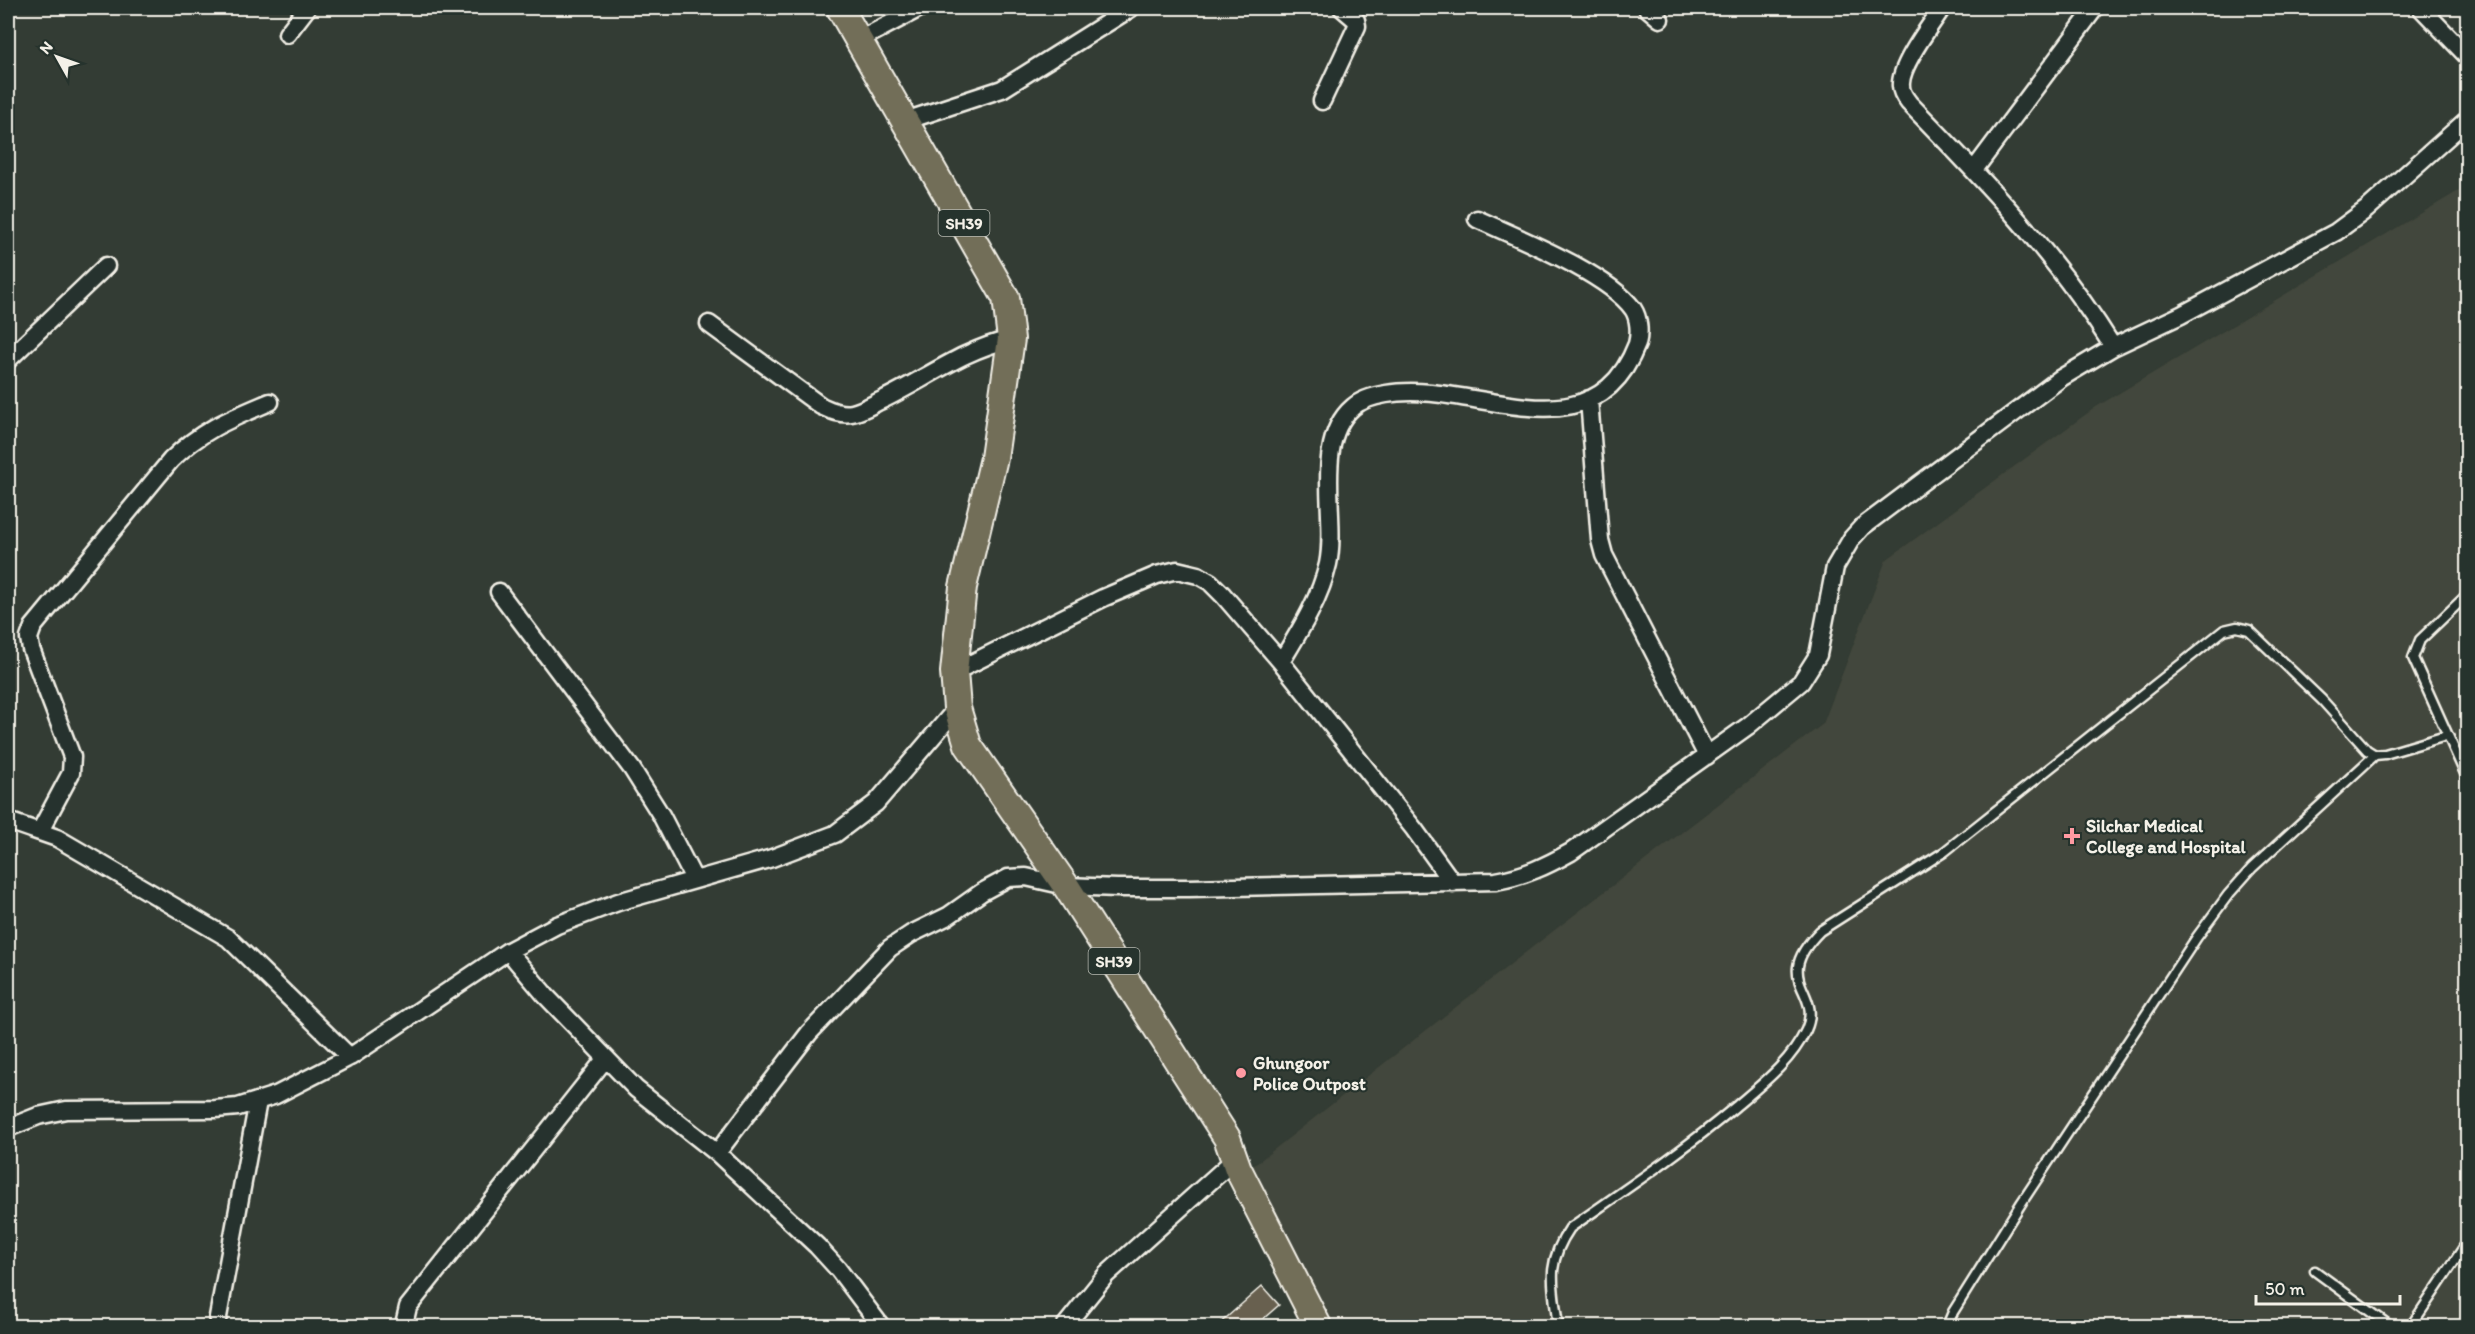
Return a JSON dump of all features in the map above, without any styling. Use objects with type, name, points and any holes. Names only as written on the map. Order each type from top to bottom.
[{"type":"main road","name":"SH39","points":[[840,8],[1006,298],[1011,339],[994,458],[963,587],[954,672],[957,708],[968,745],[1066,886],[1227,1138],[1234,1160],[1318,1326]]},
{"type":"street","points":[[287,34],[307,8]]},
{"type":"street","points":[[859,40],[920,8]]},
{"type":"street","points":[[905,121],[1002,89],[1131,8]]},
{"type":"street","points":[[1322,101],[1357,26],[1356,20],[1342,8]]},
{"type":"street","points":[[1647,8],[1660,19]]},
{"type":"street","points":[[1942,8],[1907,65],[1902,78],[1902,92],[1909,103],[2019,220],[2082,299],[2113,347]]},
{"type":"street","points":[[1974,170],[2095,8]]},
{"type":"street","points":[[2421,8],[2468,57]]},
{"type":"street","points":[[717,1153],[809,1033],[890,948],[911,934],[948,916],[982,892],[1008,878],[1026,877],[1066,886],[1189,888],[1504,880],[1541,869],[1571,852],[1707,756],[1785,696],[1810,671],[1818,654],[1835,567],[1852,537],[1873,518],[2061,378],[2113,347],[2181,315],[2336,232],[2367,209],[2468,118]]},
{"type":"street","points":[[1281,662],[1302,628],[1328,564],[1330,507],[1328,475],[1331,453],[1339,424],[1353,407],[1371,396],[1402,391],[1547,409],[1575,406],[1589,399],[1613,381],[1630,360],[1639,338],[1638,324],[1635,311],[1623,297],[1562,259],[1477,219]]},
{"type":"street","points":[[8,360],[106,266]]},
{"type":"street","points":[[709,324],[821,406],[837,413],[854,413],[897,393],[960,356],[1011,339]]},
{"type":"street","points":[[1589,399],[1600,540],[1604,555],[1707,756]]},
{"type":"street","points":[[40,831],[71,773],[72,757],[31,650],[29,638],[33,627],[171,460],[191,441],[211,428],[270,402]]},
{"type":"street","points":[[954,672],[1156,574],[1177,570],[1198,574],[1210,582],[1281,662],[1414,829],[1453,882]]},
{"type":"street","points":[[500,592],[632,769],[661,815],[694,879]]},
{"type":"street","points":[[8,1128],[38,1116],[66,1110],[215,1109],[238,1107],[276,1095],[350,1057],[508,951],[557,924],[587,912],[694,879],[772,858],[835,834],[876,803],[957,708]]},
{"type":"street","points":[[8,821],[57,838],[228,938],[350,1057]]},
{"type":"street","points":[[508,951],[546,996],[658,1108],[717,1153],[824,1254],[880,1326]]},
{"type":"street","points":[[406,1326],[408,1307],[606,1058]]},
{"type":"street","points":[[218,1317],[258,1101]]},
{"type":"street","points":[[1065,1326],[1106,1275],[1234,1160]]},
{"type":"lane","points":[[2468,594],[2420,640],[2413,658],[2446,736],[2468,780]]},
{"type":"lane","points":[[1558,1326],[1552,1273],[1558,1245],[1570,1228],[1690,1145],[1770,1078],[1794,1050],[1807,1028],[1810,1011],[1796,974],[1805,946],[1820,931],[1944,852],[2224,630],[2237,627],[2249,630],[2322,700],[2367,750],[2375,755]]},
{"type":"lane","points":[[1947,1326],[1953,1312],[2022,1202],[2197,937],[2228,895],[2252,868],[2375,755],[2396,752],[2446,736]]},
{"type":"lane","points":[[2411,1326],[2468,1241]]},
{"type":"lane","points":[[2315,1271],[2390,1326]]},
{"type":"shaded area","name":"Silchar Medical College and Hospital","points":[[2467,186],[2467,1326],[1324,1326],[1239,1177],[1823,724],[1886,560],[2096,407]]},
{"type":"building","points":[[1262,1286],[1279,1305],[1255,1326],[1217,1326]]},
{"type":"place","name":"Silchar Medical College and Hospital","points":[[2072,836]]},
{"type":"place","name":"Ghungoor Police Outpost","points":[[1241,1073]]}]
